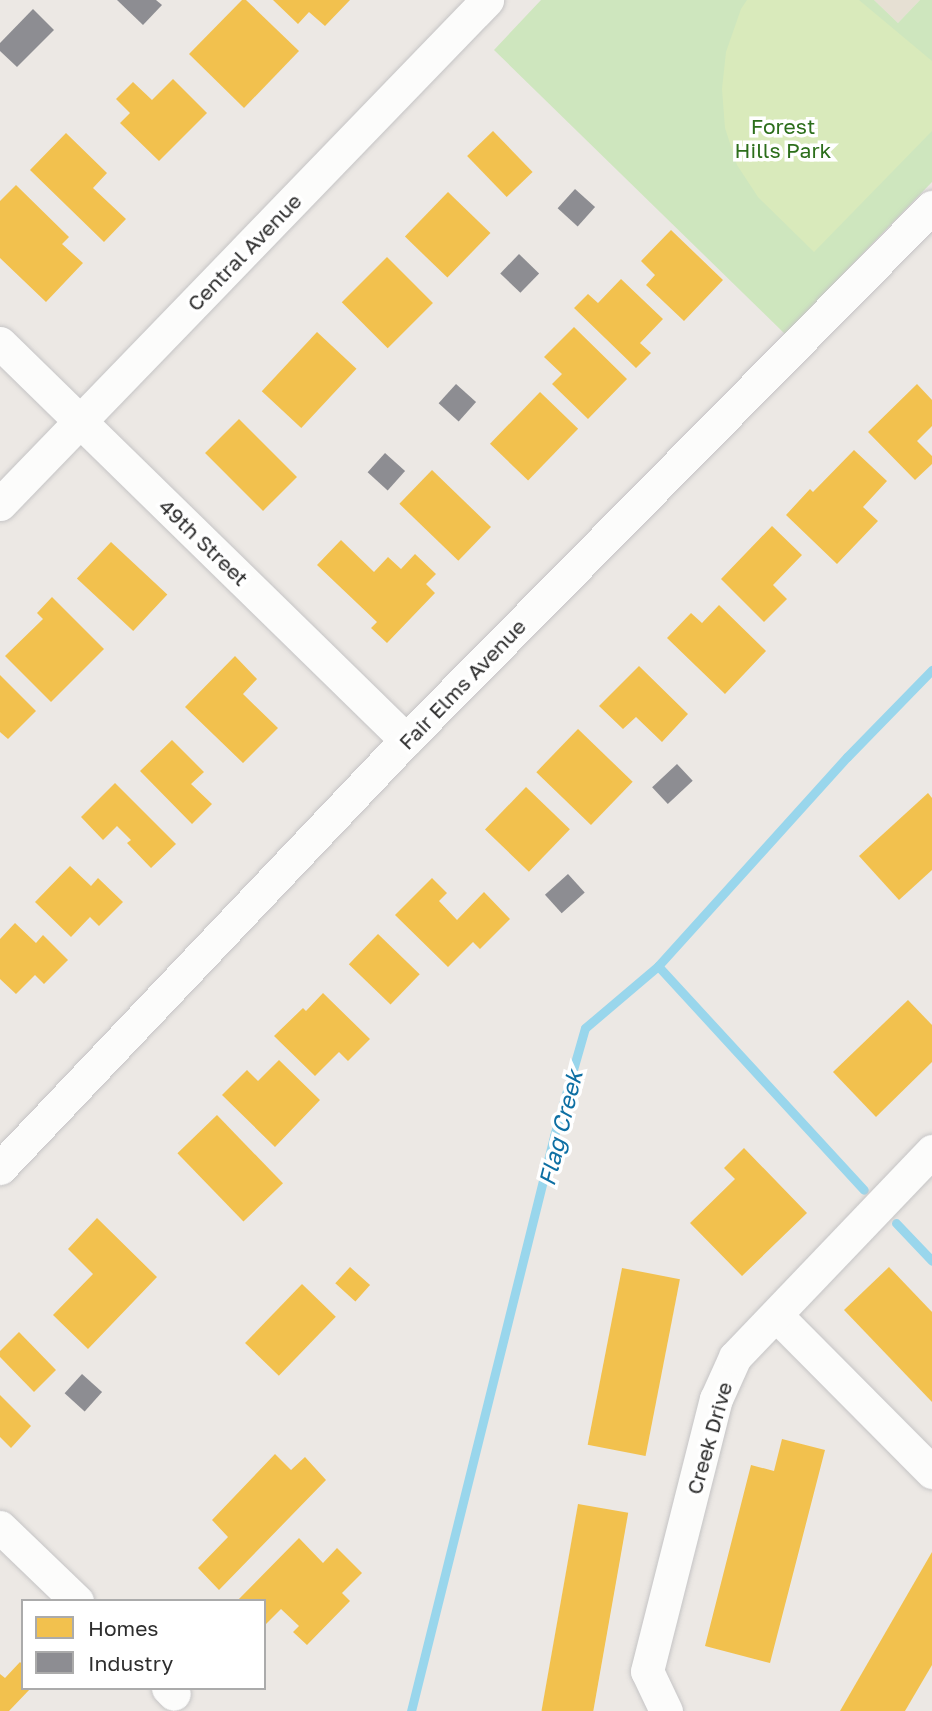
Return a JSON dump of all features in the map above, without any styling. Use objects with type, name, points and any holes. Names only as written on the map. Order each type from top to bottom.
[{"type":"street","name":"Central Avenue","points":[[0,504],[486,0]]},
{"type":"street","name":"Fair Elms Avenue","points":[[0,1168],[407,740],[932,207]]},
{"type":"street","name":"49th Street","points":[[0,343],[407,740]]},
{"type":"street","name":"Creek Drive","points":[[666,1711],[647,1671],[716,1399],[735,1357],[932,1151]]},
{"type":"street","points":[[777,1316],[932,1472]]},
{"type":"street","points":[[0,1527],[75,1599]]},
{"type":"shaded area","points":[[874,0],[920,0],[898,23]]},
{"type":"green space","name":"Forest Hills Park","points":[[541,0],[874,0],[898,23],[920,0],[932,0],[932,182],[785,334],[494,50]]},
{"type":"green space","points":[[747,0],[859,0],[932,61],[932,131],[814,252],[758,197],[737,165],[725,128],[722,89],[726,52],[741,9]]},
{"type":"building: Homes","points":[[242,0],[246,0],[299,51],[244,108],[189,54]]},
{"type":"building: Homes","points":[[273,0],[350,0],[325,26],[309,12],[298,24]]},
{"type":"building: Homes","points":[[173,79],[207,113],[159,161],[120,123],[130,113],[116,99],[133,82],[152,100]]},
{"type":"building: Homes","points":[[493,131],[533,172],[507,197],[467,156]]},
{"type":"building: Homes","points":[[66,133],[107,173],[93,188],[126,219],[104,242],[30,170]]},
{"type":"building: Homes","points":[[16,185],[69,237],[62,244],[83,263],[46,302],[0,258],[0,201]]},
{"type":"building: Homes","points":[[448,192],[490,233],[447,278],[405,237]]},
{"type":"building: Homes","points":[[671,230],[723,280],[684,321],[646,285],[655,275],[641,261]]},
{"type":"building: Homes","points":[[387,257],[433,303],[388,348],[342,302]]},
{"type":"building: Homes","points":[[621,279],[663,319],[640,343],[651,353],[636,368],[574,308],[588,294],[598,303]]},
{"type":"building: Homes","points":[[574,327],[627,379],[588,419],[552,384],[562,374],[544,357]]},
{"type":"building: Homes","points":[[317,332],[356,369],[301,428],[262,391]]},
{"type":"building: Homes","points":[[917,384],[932,400],[932,426],[917,441],[932,456],[932,464],[915,480],[868,432]]},
{"type":"building: Homes","points":[[540,392],[578,429],[528,481],[490,444]]},
{"type":"building: Homes","points":[[239,419],[297,477],[263,511],[205,453]]},
{"type":"building: Homes","points":[[854,450],[887,481],[863,507],[878,521],[837,564],[786,515],[810,489],[813,492]]},
{"type":"building: Homes","points":[[432,470],[491,527],[458,561],[399,504]]},
{"type":"building: Homes","points":[[772,526],[802,555],[773,585],[787,599],[764,622],[721,579]]},
{"type":"building: Homes","points":[[341,540],[374,572],[388,557],[401,569],[415,554],[436,574],[426,584],[435,593],[387,643],[371,628],[377,622],[317,565]]},
{"type":"building: Homes","points":[[111,542],[167,595],[133,631],[77,579]]},
{"type":"building: Homes","points":[[52,597],[104,649],[51,702],[5,656],[43,619],[37,613]]},
{"type":"building: Homes","points":[[719,605],[766,651],[725,694],[667,638],[691,613],[702,623]]},
{"type":"building: Homes","points":[[235,656],[257,679],[243,694],[278,728],[243,763],[185,707]]},
{"type":"building: Homes","points":[[639,666],[688,714],[662,742],[636,717],[623,729],[599,706]]},
{"type":"building: Homes","points":[[0,675],[36,711],[8,739],[0,732]]},
{"type":"building: Homes","points":[[578,729],[633,782],[591,825],[536,772]]},
{"type":"building: Homes","points":[[172,740],[204,772],[191,784],[212,804],[192,824],[140,771]]},
{"type":"building: Homes","points":[[115,783],[176,844],[151,868],[127,843],[131,840],[117,826],[103,840],[81,817]]},
{"type":"building: Homes","points":[[526,787],[570,829],[529,872],[485,829]]},
{"type":"building: Homes","points":[[928,793],[932,798],[932,870],[899,900],[859,856]]},
{"type":"building: Homes","points":[[70,866],[91,886],[98,878],[123,902],[99,926],[90,917],[71,937],[35,902]]},
{"type":"building: Homes","points":[[432,878],[447,893],[439,901],[457,920],[484,892],[510,919],[480,949],[473,942],[448,967],[395,915]]},
{"type":"building: Homes","points":[[15,923],[36,943],[43,935],[68,960],[44,984],[35,975],[16,994],[0,979],[0,939]]},
{"type":"building: Homes","points":[[378,934],[420,974],[391,1005],[349,964]]},
{"type":"building: Homes","points":[[323,993],[370,1039],[348,1061],[339,1052],[315,1076],[274,1036],[303,1008],[306,1011]]},
{"type":"building: Homes","points":[[908,1000],[932,1025],[932,1062],[876,1117],[833,1072]]},
{"type":"building: Homes","points":[[279,1060],[320,1100],[275,1147],[222,1095],[247,1070],[258,1081]]},
{"type":"building: Homes","points":[[217,1115],[283,1183],[243,1222],[177,1153]]},
{"type":"building: Homes","points":[[744,1148],[807,1213],[742,1276],[690,1223],[735,1179],[724,1168]]},
{"type":"building: Homes","points":[[97,1218],[157,1277],[88,1349],[53,1315],[93,1274],[68,1249]]},
{"type":"building: Homes","points":[[350,1267],[370,1285],[355,1301],[335,1283]]},
{"type":"building: Homes","points":[[889,1267],[932,1312],[932,1402],[844,1310]]},
{"type":"building: Homes","points":[[622,1268],[680,1279],[646,1456],[588,1445]]},
{"type":"building: Homes","points":[[302,1284],[336,1317],[279,1376],[245,1343]]},
{"type":"building: Homes","points":[[19,1332],[56,1370],[34,1392],[0,1357],[0,1351]]},
{"type":"building: Homes","points":[[0,1395],[31,1426],[11,1448],[0,1437]]},
{"type":"building: Homes","points":[[782,1439],[825,1450],[770,1663],[705,1646],[751,1465],[774,1471]]},
{"type":"building: Homes","points":[[275,1454],[291,1470],[305,1457],[326,1480],[219,1590],[198,1568],[228,1537],[212,1520]]},
{"type":"building: Homes","points":[[578,1504],[628,1513],[593,1711],[542,1711]]},
{"type":"building: Homes","points":[[299,1538],[323,1563],[337,1548],[362,1573],[342,1593],[350,1601],[307,1645],[293,1632],[299,1626],[281,1609],[266,1624],[266,1599],[239,1599]]},
{"type":"building: Homes","points":[[932,1552],[932,1665],[905,1711],[840,1711]]},
{"type":"building: Homes","points":[[20,1662],[21,1690],[29,1690],[9,1711],[0,1711],[0,1674],[5,1678]]},
{"type":"building: Industry","points":[[117,0],[156,0],[162,5],[143,25]]},
{"type":"building: Industry","points":[[33,9],[54,30],[17,67],[0,51],[0,43]]},
{"type":"building: Industry","points":[[575,189],[595,207],[578,226],[558,208]]},
{"type":"building: Industry","points":[[519,254],[539,273],[520,293],[500,273]]},
{"type":"building: Industry","points":[[456,384],[476,402],[459,421],[439,403]]},
{"type":"building: Industry","points":[[385,453],[405,471],[388,490],[368,472]]},
{"type":"building: Industry","points":[[677,764],[693,781],[668,804],[652,787]]},
{"type":"building: Industry","points":[[568,874],[585,893],[562,913],[545,895]]},
{"type":"building: Industry","points":[[82,1374],[102,1392],[85,1411],[65,1393]]},
{"type":"waterway","name":"Flag Creek","points":[[411,1711],[554,1136],[585,1028],[658,966],[847,757],[932,670]]},
{"type":"waterway","points":[[658,966],[864,1190]]},
{"type":"waterway","points":[[896,1223],[932,1261]]}]
